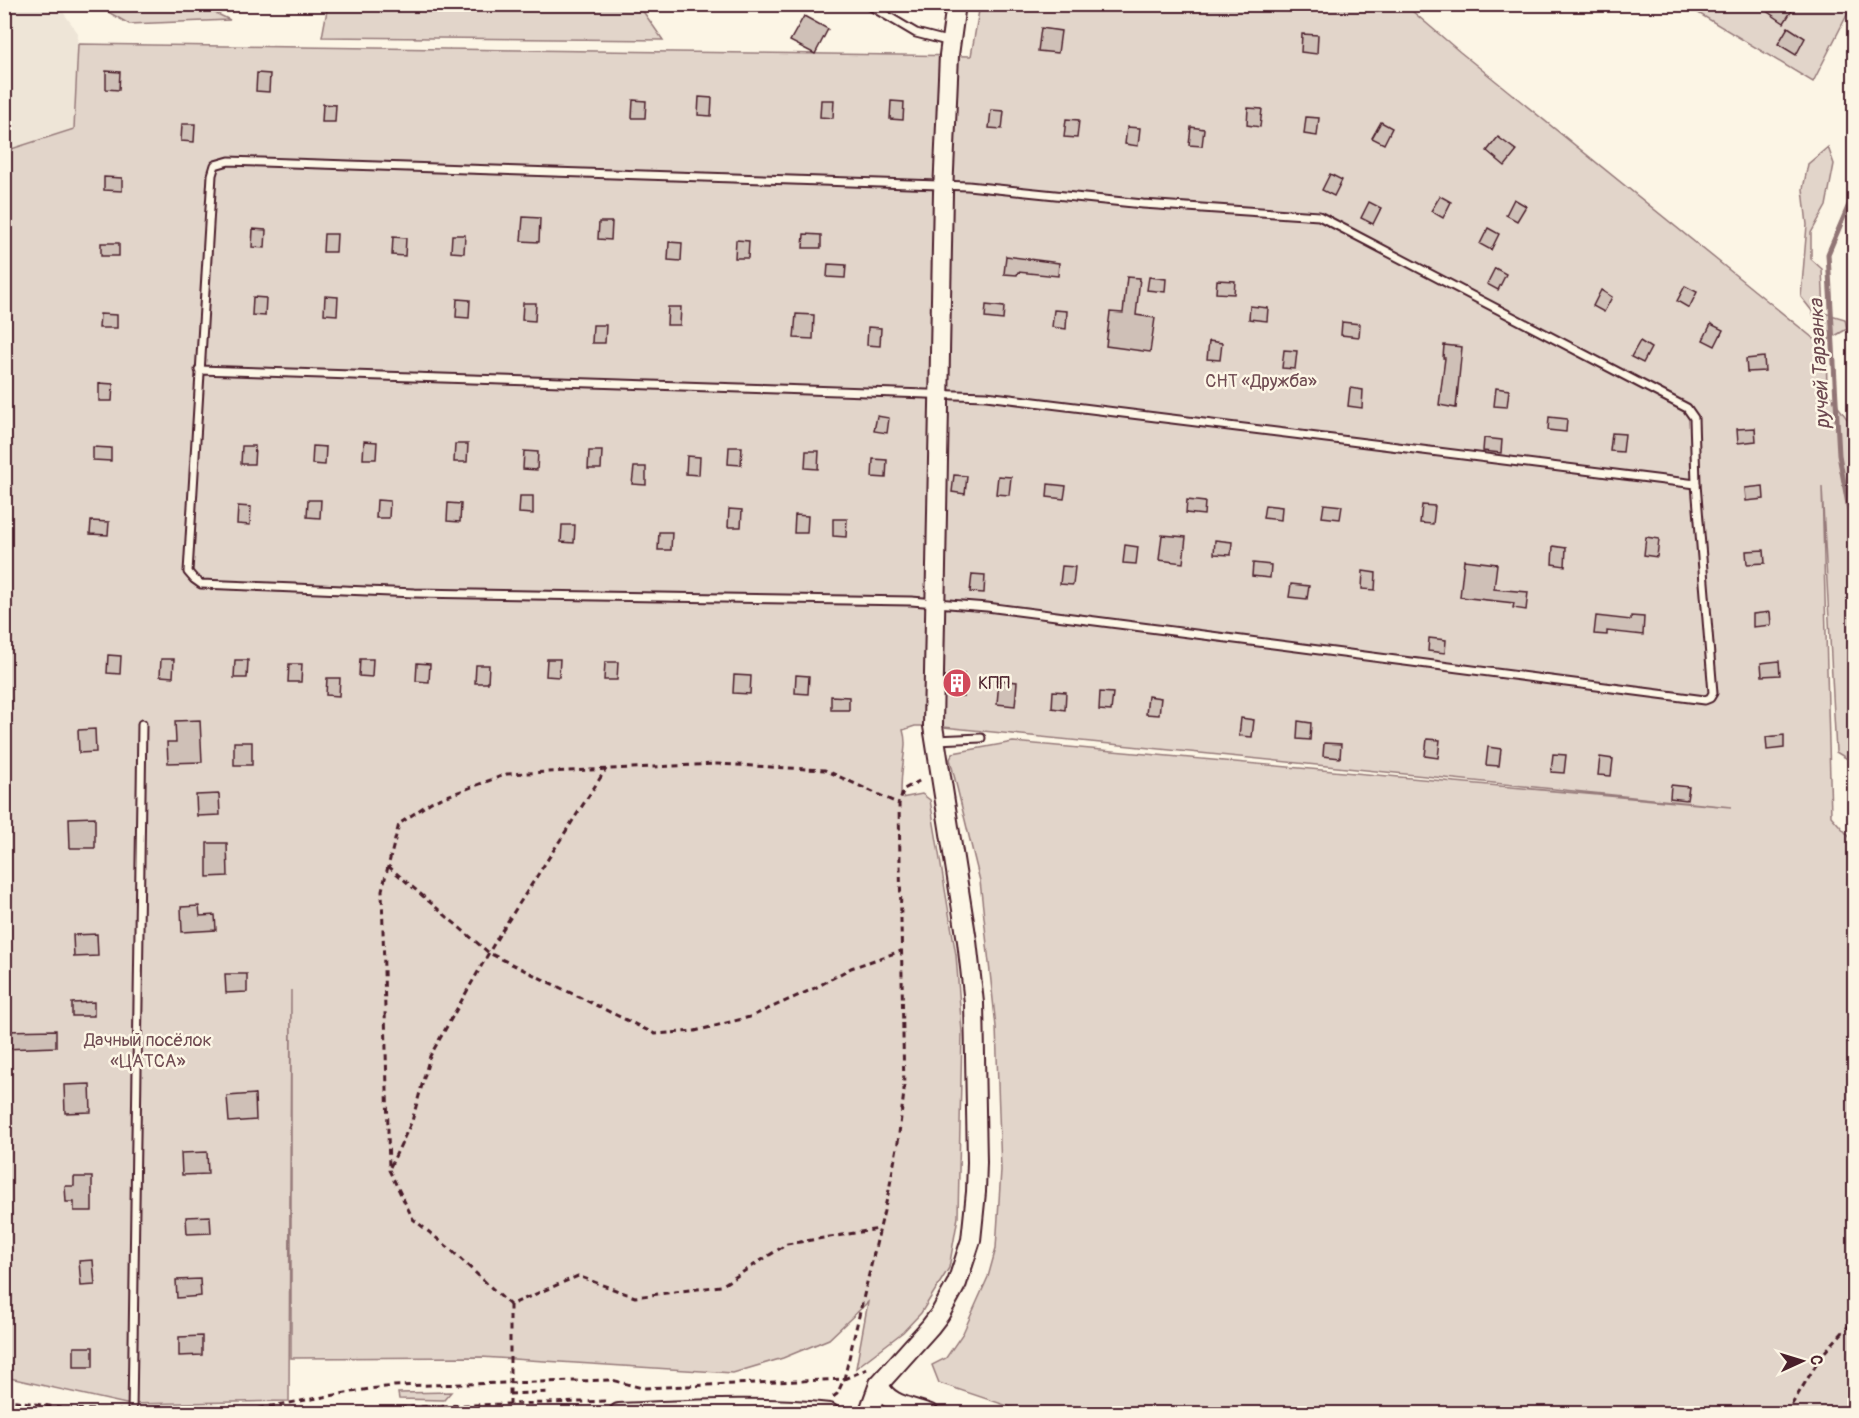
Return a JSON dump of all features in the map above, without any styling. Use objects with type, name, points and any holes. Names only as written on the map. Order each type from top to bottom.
[{"type":"main road","points":[[618,1407],[806,1411],[830,1406]]},
{"type":"street","points":[[868,1413],[879,1384],[930,1327],[949,1300],[964,1268],[974,1222],[977,1162],[974,1003],[957,874],[934,740],[943,185],[951,42],[956,4]]},
{"type":"street","points":[[879,1384],[883,1395],[891,1401],[930,1413]]},
{"type":"lane","points":[[867,4],[916,33],[951,42]]},
{"type":"lane","points":[[229,160],[943,185],[1143,204],[1319,216],[1687,408],[1694,418],[1696,484],[1714,688],[1710,698],[1705,700],[987,607],[911,601],[416,593],[201,584],[188,572],[200,370],[212,175],[215,165],[229,160]]},
{"type":"lane","points":[[200,370],[986,396],[1696,484]]},
{"type":"lane","points":[[132,1413],[142,724]]},
{"type":"lane","points":[[934,740],[981,738]]},
{"type":"path","points":[[510,1405],[510,1305],[450,1249],[413,1219],[389,1170],[382,890],[399,824],[431,802],[507,774],[718,764],[825,770],[899,804]]},
{"type":"path","points":[[389,1170],[412,1121],[430,1056],[489,953],[606,770]]},
{"type":"path","points":[[830,1406],[844,1379],[898,1142],[904,1092],[899,804],[904,789],[928,777]]},
{"type":"path","points":[[388,866],[489,953],[655,1034],[695,1031],[750,1017],[815,988],[851,968],[901,951]]},
{"type":"path","points":[[510,1305],[578,1276],[635,1298],[721,1286],[787,1244],[880,1229]]},
{"type":"path","points":[[1786,1413],[1822,1355],[1854,1320]]},
{"type":"path","points":[[238,1412],[369,1389],[612,1380],[642,1388],[844,1379],[869,1368]]},
{"type":"path","points":[[509,1394],[550,1392]]},
{"type":"path","points":[[316,1413],[422,1405],[618,1407]]},
{"type":"shaded area","points":[[5,5],[58,5],[78,33],[74,129],[5,151]]},
{"type":"green space","points":[[638,4],[663,40],[322,37],[328,5]]},
{"type":"green space","points":[[96,5],[199,5],[230,20],[129,24]]},
{"type":"green space","points":[[980,5],[1405,5],[1818,342],[1821,334],[1812,311],[1801,297],[1807,225],[1803,189],[1808,164],[1828,147],[1834,164],[1826,206],[1811,233],[1811,259],[1822,269],[1824,313],[1845,319],[1847,329],[1826,341],[1827,392],[1854,428],[1854,763],[1836,752],[1822,487],[1831,816],[1854,842],[1854,1413],[1032,1414],[939,1383],[932,1365],[946,1358],[963,1333],[988,1277],[996,1248],[1001,1170],[996,1027],[980,881],[950,759],[953,753],[1013,742],[1731,807],[933,726],[915,726],[903,730],[905,743],[901,798],[922,794],[930,800],[956,955],[962,1032],[958,1217],[949,1268],[921,1313],[903,1332],[856,1368],[868,1302],[829,1339],[783,1358],[733,1373],[481,1357],[291,1358],[291,990],[289,1401],[126,1404],[5,1377],[5,151],[74,129],[78,44],[971,56]]},
{"type":"green space","points":[[1685,5],[1852,5],[1813,82]]},
{"type":"green space","points":[[451,1392],[444,1400],[399,1399],[398,1393]]},
{"type":"building","points":[[1756,4],[1796,4],[1784,23]]},
{"type":"building","points":[[804,16],[828,29],[815,54],[790,41]]},
{"type":"building","points":[[1788,27],[1805,38],[1796,55],[1778,44]]},
{"type":"building","points":[[1041,28],[1061,31],[1058,53],[1038,51]]},
{"type":"building","points":[[1302,34],[1318,35],[1317,54],[1301,52]]},
{"type":"building","points":[[106,71],[120,72],[119,90],[106,89]]},
{"type":"building","points":[[257,73],[270,74],[269,92],[256,91]]},
{"type":"building","points":[[699,97],[712,98],[711,116],[698,115]]},
{"type":"building","points":[[633,100],[646,101],[645,118],[632,118]]},
{"type":"building","points":[[821,100],[834,100],[833,118],[820,117]]},
{"type":"building","points":[[891,101],[904,102],[903,120],[890,119]]},
{"type":"building","points":[[323,104],[336,105],[335,122],[322,122]]},
{"type":"building","points":[[1248,108],[1262,109],[1260,127],[1247,125]]},
{"type":"building","points":[[991,110],[1004,111],[1002,129],[989,128]]},
{"type":"building","points":[[1306,117],[1319,118],[1317,136],[1304,134]]},
{"type":"building","points":[[1066,119],[1079,120],[1077,138],[1064,137]]},
{"type":"building","points":[[1381,122],[1392,128],[1384,144],[1372,138]]},
{"type":"building","points":[[182,124],[195,124],[194,142],[181,141]]},
{"type":"building","points":[[1127,127],[1140,128],[1138,146],[1125,144]]},
{"type":"building","points":[[1191,127],[1204,129],[1202,146],[1189,145]]},
{"type":"building","points":[[1498,137],[1517,151],[1505,166],[1487,151]]},
{"type":"building","points":[[1330,174],[1342,180],[1334,196],[1322,190]]},
{"type":"building","points":[[104,177],[122,178],[122,191],[104,190]]},
{"type":"building","points":[[1440,196],[1451,202],[1443,218],[1431,211]]},
{"type":"building","points":[[1514,199],[1526,206],[1517,221],[1506,215]]},
{"type":"building","points":[[1369,202],[1381,208],[1373,224],[1361,218]]},
{"type":"building","points":[[523,217],[540,218],[539,242],[521,241]]},
{"type":"building","points":[[599,222],[612,222],[611,240],[598,239]]},
{"type":"building","points":[[1488,228],[1499,234],[1491,250],[1480,244]]},
{"type":"building","points":[[253,229],[266,230],[265,248],[252,247]]},
{"type":"building","points":[[324,234],[337,234],[336,252],[323,252]]},
{"type":"building","points":[[804,234],[821,235],[821,248],[803,248]]},
{"type":"building","points":[[452,235],[465,235],[464,253],[451,252]]},
{"type":"building","points":[[393,237],[406,238],[405,256],[392,255]]},
{"type":"building","points":[[736,240],[749,241],[748,258],[735,258]]},
{"type":"building","points":[[669,242],[682,243],[681,261],[668,260]]},
{"type":"building","points":[[101,243],[119,243],[119,256],[101,256]]},
{"type":"building","points":[[1006,256],[1059,263],[1058,276],[1018,272],[1017,275],[1004,274]]},
{"type":"building","points":[[828,264],[846,265],[845,278],[827,277]]},
{"type":"building","points":[[1495,268],[1506,274],[1498,290],[1487,284]]},
{"type":"building","points":[[1127,277],[1140,278],[1136,315],[1155,318],[1150,352],[1106,346],[1110,312],[1123,313]]},
{"type":"building","points":[[1149,277],[1166,279],[1165,292],[1147,290]]},
{"type":"building","points":[[1217,280],[1235,281],[1234,294],[1216,293]]},
{"type":"building","points":[[1685,286],[1697,292],[1689,308],[1677,301]]},
{"type":"building","points":[[1601,290],[1612,297],[1604,312],[1593,306]]},
{"type":"building","points":[[325,296],[338,297],[337,315],[324,314]]},
{"type":"building","points":[[253,297],[266,298],[265,316],[252,315]]},
{"type":"building","points":[[457,299],[470,300],[469,318],[456,317]]},
{"type":"building","points":[[523,303],[536,303],[535,321],[522,320]]},
{"type":"building","points":[[986,305],[1004,307],[1003,320],[985,318]]},
{"type":"building","points":[[1250,306],[1268,308],[1267,321],[1249,319]]},
{"type":"building","points":[[668,307],[681,307],[680,325],[667,325]]},
{"type":"building","points":[[1054,310],[1067,311],[1066,329],[1052,327]]},
{"type":"building","points":[[100,314],[117,315],[117,328],[99,328]]},
{"type":"building","points":[[796,314],[814,315],[813,339],[794,338]]},
{"type":"building","points":[[1342,322],[1360,324],[1359,337],[1341,335]]},
{"type":"building","points":[[1711,324],[1723,330],[1715,346],[1703,340]]},
{"type":"building","points":[[593,325],[606,325],[605,343],[592,343]]},
{"type":"building","points":[[868,327],[881,328],[880,346],[867,345]]},
{"type":"building","points":[[1209,341],[1222,343],[1220,360],[1207,359]]},
{"type":"building","points":[[1640,341],[1651,348],[1643,363],[1631,357]]},
{"type":"building","points":[[1444,345],[1462,347],[1456,408],[1439,405],[1445,358],[1443,358]]},
{"type":"building","points":[[1284,350],[1297,351],[1295,369],[1282,368]]},
{"type":"building","points":[[1764,357],[1765,371],[1747,372],[1746,359]]},
{"type":"building","points":[[99,383],[113,384],[112,401],[99,401]]},
{"type":"building","points":[[1350,388],[1363,390],[1362,408],[1348,406]]},
{"type":"building","points":[[1496,388],[1509,390],[1507,407],[1494,406]]},
{"type":"building","points":[[877,416],[889,418],[887,433],[874,431]]},
{"type":"building","points":[[1549,417],[1567,419],[1566,432],[1548,430]]},
{"type":"building","points":[[1755,428],[1756,441],[1738,443],[1737,429]]},
{"type":"building","points":[[1612,433],[1625,434],[1623,452],[1610,451]]},
{"type":"building","points":[[1484,438],[1502,440],[1501,453],[1483,451]]},
{"type":"building","points":[[364,441],[377,442],[376,459],[363,459]]},
{"type":"building","points":[[455,444],[468,444],[467,462],[454,462]]},
{"type":"building","points":[[242,446],[255,446],[254,464],[241,464]]},
{"type":"building","points":[[313,446],[326,447],[325,465],[312,464]]},
{"type":"building","points":[[93,447],[111,448],[111,461],[93,460]]},
{"type":"building","points":[[729,447],[742,447],[741,465],[728,464]]},
{"type":"building","points":[[524,451],[538,452],[537,470],[523,469]]},
{"type":"building","points":[[589,451],[602,451],[601,469],[588,469]]},
{"type":"building","points":[[806,451],[819,451],[818,469],[805,468]]},
{"type":"building","points":[[687,456],[700,457],[699,475],[686,474]]},
{"type":"building","points":[[873,459],[887,460],[886,478],[872,477]]},
{"type":"building","points":[[634,467],[646,467],[646,485],[632,484]]},
{"type":"building","points":[[954,475],[967,476],[965,494],[952,492]]},
{"type":"building","points":[[998,476],[1011,477],[1009,495],[996,494]]},
{"type":"building","points":[[1048,484],[1066,486],[1064,499],[1047,497]]},
{"type":"building","points":[[1763,486],[1764,499],[1746,501],[1745,488]]},
{"type":"building","points":[[520,496],[533,496],[533,514],[519,513]]},
{"type":"building","points":[[308,500],[321,500],[320,518],[307,517]]},
{"type":"building","points":[[377,500],[390,501],[389,518],[376,518]]},
{"type":"building","points":[[1187,500],[1205,502],[1204,515],[1186,513]]},
{"type":"building","points":[[448,503],[461,504],[460,522],[447,521]]},
{"type":"building","points":[[1324,504],[1342,506],[1340,519],[1322,517]]},
{"type":"building","points":[[1265,505],[1282,507],[1281,520],[1263,518]]},
{"type":"building","points":[[1422,505],[1435,506],[1433,524],[1420,523]]},
{"type":"building","points":[[238,506],[251,507],[250,525],[237,524]]},
{"type":"building","points":[[729,509],[742,510],[741,527],[728,527]]},
{"type":"building","points":[[795,515],[808,516],[807,533],[794,533]]},
{"type":"building","points":[[833,519],[847,519],[846,537],[833,536]]},
{"type":"building","points":[[91,521],[109,522],[108,535],[90,534]]},
{"type":"building","points":[[562,525],[575,525],[574,543],[561,542]]},
{"type":"building","points":[[659,532],[672,532],[671,550],[658,550]]},
{"type":"building","points":[[1162,535],[1186,537],[1183,563],[1159,560]]},
{"type":"building","points":[[1646,537],[1659,539],[1657,557],[1644,555]]},
{"type":"building","points":[[1215,540],[1232,542],[1231,555],[1214,554]]},
{"type":"building","points":[[1125,545],[1138,547],[1136,564],[1123,563]]},
{"type":"building","points":[[1553,546],[1566,548],[1565,566],[1552,564]]},
{"type":"building","points":[[1764,550],[1765,563],[1747,564],[1746,551]]},
{"type":"building","points":[[1464,560],[1497,564],[1494,589],[1528,592],[1526,610],[1513,608],[1514,603],[1460,597]]},
{"type":"building","points":[[1253,563],[1271,565],[1270,578],[1252,576]]},
{"type":"building","points":[[1062,566],[1075,567],[1073,585],[1060,584]]},
{"type":"building","points":[[1363,571],[1376,573],[1375,590],[1362,589]]},
{"type":"building","points":[[972,574],[985,575],[984,593],[970,592]]},
{"type":"building","points":[[1291,584],[1309,586],[1307,599],[1289,597]]},
{"type":"building","points":[[1770,612],[1771,625],[1753,627],[1753,614]]},
{"type":"building","points":[[1596,616],[1631,620],[1631,616],[1644,617],[1643,635],[1607,631],[1607,635],[1594,634]]},
{"type":"building","points":[[1429,638],[1446,640],[1445,653],[1428,651]]},
{"type":"building","points":[[108,655],[121,656],[120,674],[107,673]]},
{"type":"building","points":[[161,659],[174,659],[173,677],[160,676]]},
{"type":"building","points":[[360,659],[373,659],[372,677],[359,676]]},
{"type":"building","points":[[547,659],[560,659],[559,677],[546,676]]},
{"type":"building","points":[[235,660],[248,660],[247,678],[234,678]]},
{"type":"building","points":[[1779,661],[1780,675],[1762,676],[1761,663]]},
{"type":"building","points":[[605,662],[618,662],[617,680],[604,680]]},
{"type":"building","points":[[417,663],[430,664],[429,682],[416,681]]},
{"type":"building","points":[[289,664],[302,664],[301,682],[288,682]]},
{"type":"building","points":[[476,665],[489,665],[488,683],[475,683]]},
{"type":"building","name":"КПП","points":[[949,674],[964,674],[964,696],[950,696]]},
{"type":"building","points":[[734,675],[751,676],[750,694],[733,693]]},
{"type":"building","points":[[796,675],[809,676],[808,694],[795,693]]},
{"type":"building","points":[[327,678],[340,678],[339,696],[326,695]]},
{"type":"building","points":[[999,680],[1017,682],[1015,706],[997,704]]},
{"type":"building","points":[[1053,691],[1066,692],[1065,710],[1052,708]]},
{"type":"building","points":[[1100,692],[1113,693],[1111,711],[1099,710]]},
{"type":"building","points":[[831,696],[849,697],[849,710],[831,710]]},
{"type":"building","points":[[1148,696],[1161,698],[1159,715],[1146,714]]},
{"type":"building","points":[[1241,718],[1254,720],[1252,737],[1239,736]]},
{"type":"building","points":[[200,720],[202,762],[168,763],[167,742],[176,742],[175,721]]},
{"type":"building","points":[[1298,721],[1311,723],[1310,740],[1297,739]]},
{"type":"building","points":[[95,729],[96,752],[79,753],[78,730]]},
{"type":"building","points":[[1784,735],[1784,748],[1767,750],[1766,737]]},
{"type":"building","points":[[1427,739],[1440,740],[1438,758],[1425,756]]},
{"type":"building","points":[[234,742],[252,742],[252,765],[234,765]]},
{"type":"building","points":[[1324,743],[1341,744],[1340,758],[1323,756]]},
{"type":"building","points":[[1488,747],[1501,749],[1499,766],[1486,765]]},
{"type":"building","points":[[1553,754],[1566,755],[1564,773],[1551,772]]},
{"type":"building","points":[[1600,757],[1613,759],[1611,776],[1598,775]]},
{"type":"building","points":[[1671,785],[1689,787],[1687,800],[1670,798]]},
{"type":"building","points":[[219,794],[220,815],[197,816],[196,795]]},
{"type":"building","points":[[95,817],[95,848],[70,848],[69,818]]},
{"type":"building","points":[[207,843],[227,843],[228,876],[207,877]]},
{"type":"building","points":[[199,906],[200,916],[215,915],[216,930],[182,932],[181,907]]},
{"type":"building","points":[[97,934],[98,956],[74,957],[73,935]]},
{"type":"building","points":[[225,974],[247,974],[247,992],[226,993]]},
{"type":"building","points":[[94,1002],[94,1016],[72,1016],[72,1003]]},
{"type":"building","points":[[56,1030],[56,1047],[4,1049],[4,1031]]},
{"type":"building","points":[[90,1084],[91,1112],[65,1113],[64,1085]]},
{"type":"building","points":[[255,1094],[256,1120],[229,1122],[227,1096]]},
{"type":"building","points":[[207,1152],[208,1174],[182,1175],[181,1153]]},
{"type":"building","points":[[74,1177],[92,1177],[92,1211],[74,1211],[74,1202],[66,1202],[65,1186],[74,1186]]},
{"type":"building","points":[[210,1216],[211,1233],[187,1234],[186,1217]]},
{"type":"building","points":[[93,1260],[95,1285],[81,1286],[79,1261]]},
{"type":"building","points":[[200,1279],[201,1296],[177,1298],[176,1280]]},
{"type":"building","points":[[202,1336],[202,1355],[179,1356],[179,1337]]},
{"type":"building","points":[[74,1347],[93,1347],[93,1367],[74,1367]]},
{"type":"waterway","name":"ручей Тарзанка","points":[[1854,193],[1828,254],[1839,455],[1854,538]]},
{"type":"place","name":"КПП","points":[[957,683]]},
{"type":"park label","name":"СНТ «Дружба»","points":[[1261,381]]},
{"type":"park label","name":"Дачный посёлок «ЦАТСА»","points":[[148,1050]]}]
